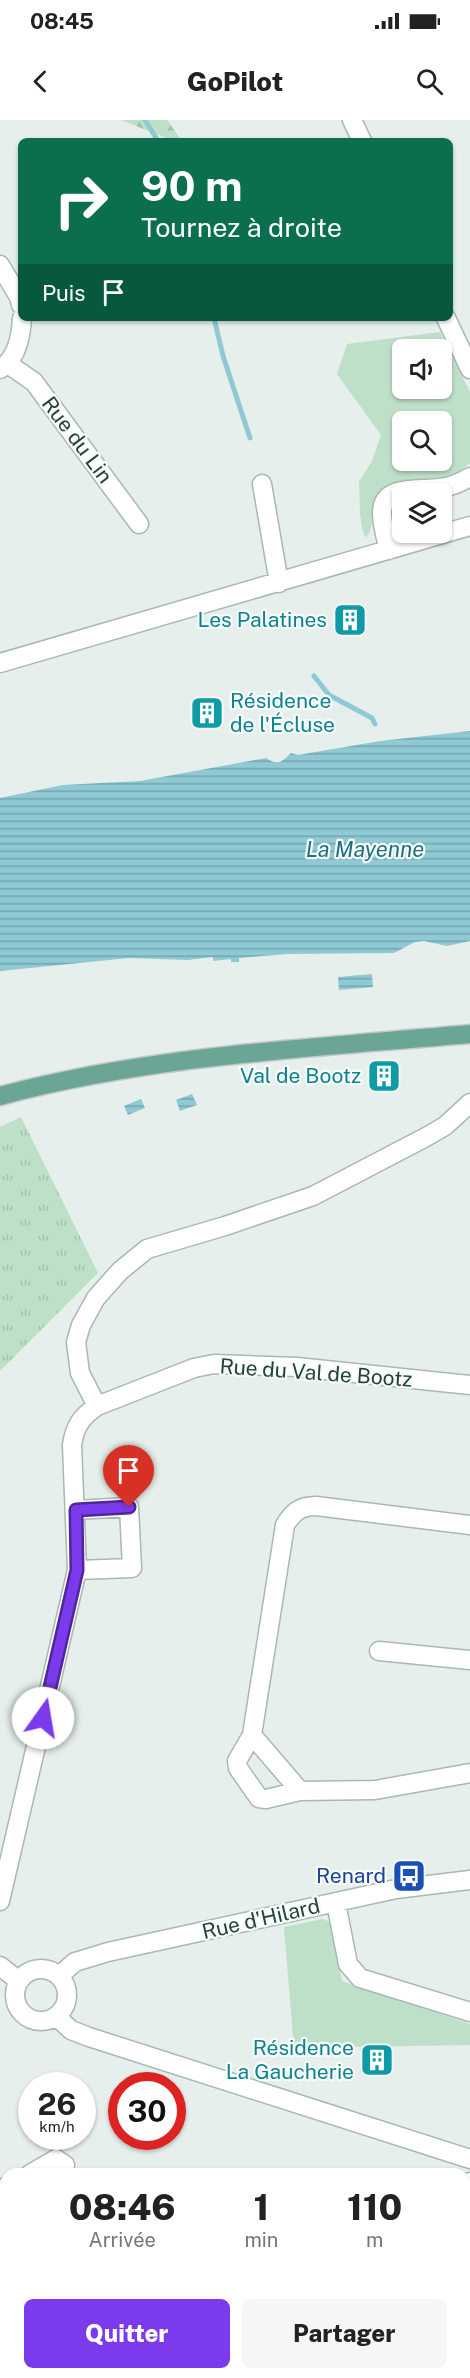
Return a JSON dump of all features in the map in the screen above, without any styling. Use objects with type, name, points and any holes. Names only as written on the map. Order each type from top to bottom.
[{"type":"main road","points":[[0,1096],[136,1068],[210,1058],[470,1034]]},
{"type":"street","points":[[352,120],[361,138]]},
{"type":"street","points":[[0,265],[18,295]]},
{"type":"street","name":"Rue du Lin","points":[[21,321],[17,347],[4,367],[34,382],[139,524]]},
{"type":"street","points":[[447,321],[470,369]]},
{"type":"street","points":[[388,550],[381,511],[394,492],[456,485],[470,477]]},
{"type":"street","points":[[262,484],[279,583]]},
{"type":"street","points":[[0,663],[470,526]]},
{"type":"street","points":[[0,1901],[77,1570],[72,1444],[74,1429],[83,1415],[97,1406],[80,1373],[76,1342],[81,1325],[96,1298],[120,1271],[147,1249],[225,1226],[313,1196],[436,1132],[470,1103]]},
{"type":"street","name":"Rue du Val de Bootz","points":[[97,1406],[194,1368],[214,1364],[297,1367],[470,1385]]},
{"type":"street","points":[[470,1525],[316,1506],[305,1506],[293,1512],[285,1525],[252,1735],[237,1761],[238,1768],[259,1798],[267,1799],[300,1791],[375,1790],[470,1773]]},
{"type":"street","points":[[76,1510],[129,1507],[132,1568],[77,1570]]},
{"type":"street","points":[[379,1651],[470,1660]]},
{"type":"street","points":[[252,1735],[300,1791]]},
{"type":"street","name":"Rue d'Hilard","points":[[59,1976],[75,1962],[108,1952],[396,1889],[470,1880]]},
{"type":"street","points":[[336,1903],[348,1964],[360,1978],[470,2012]]},
{"type":"street","points":[[0,1966],[19,1981]]},
{"type":"street","points":[[38,1969],[59,1976],[66,1989],[67,1997],[56,2016],[48,2020],[31,2019],[8,2000],[24,1975],[38,1969]]},
{"type":"street","points":[[56,2016],[70,2030],[89,2037],[470,2159]]},
{"type":"street","points":[[40,2168],[56,2159],[65,2165]]},
{"type":"green space","points":[[121,120],[167,120],[180,138],[166,138]]},
{"type":"green space","points":[[440,332],[444,339],[392,339],[392,399],[452,399],[452,356],[470,392],[470,463],[453,477],[428,482],[404,480],[392,483],[392,486],[373,513],[371,528],[366,538],[362,529],[359,482],[372,461],[381,435],[337,374],[347,344]]},
{"type":"green space","points":[[21,1117],[98,1273],[0,1371],[0,1127]]},
{"type":"green space","points":[[322,1919],[331,1922],[342,1981],[470,2024],[470,2045],[294,2048],[284,1927]]},
{"type":"water","name":"La Mayenne","points":[[470,731],[470,941],[447,946],[424,941],[415,942],[394,953],[288,954],[239,958],[239,962],[231,962],[231,959],[213,961],[213,957],[188,960],[129,958],[0,971],[0,798],[63,785],[140,781],[266,758],[280,762],[291,753],[298,755],[380,741]]},
{"type":"water","points":[[372,974],[373,987],[339,990],[338,977]]},
{"type":"water","points":[[192,1094],[197,1105],[180,1111],[176,1100]]},
{"type":"water","points":[[141,1099],[145,1108],[128,1115],[124,1106]]},
{"type":"waterway","points":[[145,120],[156,138]]},
{"type":"waterway","points":[[215,321],[223,356],[250,438]]},
{"type":"waterway","points":[[314,676],[329,695],[372,718],[375,724]]},
{"type":"place","name":"Les Palatines","points":[[350,620]]},
{"type":"place","name":"Résidence de l'Écluse","points":[[207,713]]},
{"type":"place","name":"Val de Bootz","points":[[384,1076]]},
{"type":"place","name":"Renard","points":[[409,1876]]},
{"type":"place","name":"Résidence La Gaucherie","points":[[377,2060]]},
{"type":"route","points":[[43,1718],[77,1570],[76,1510],[129,1507]]}]
